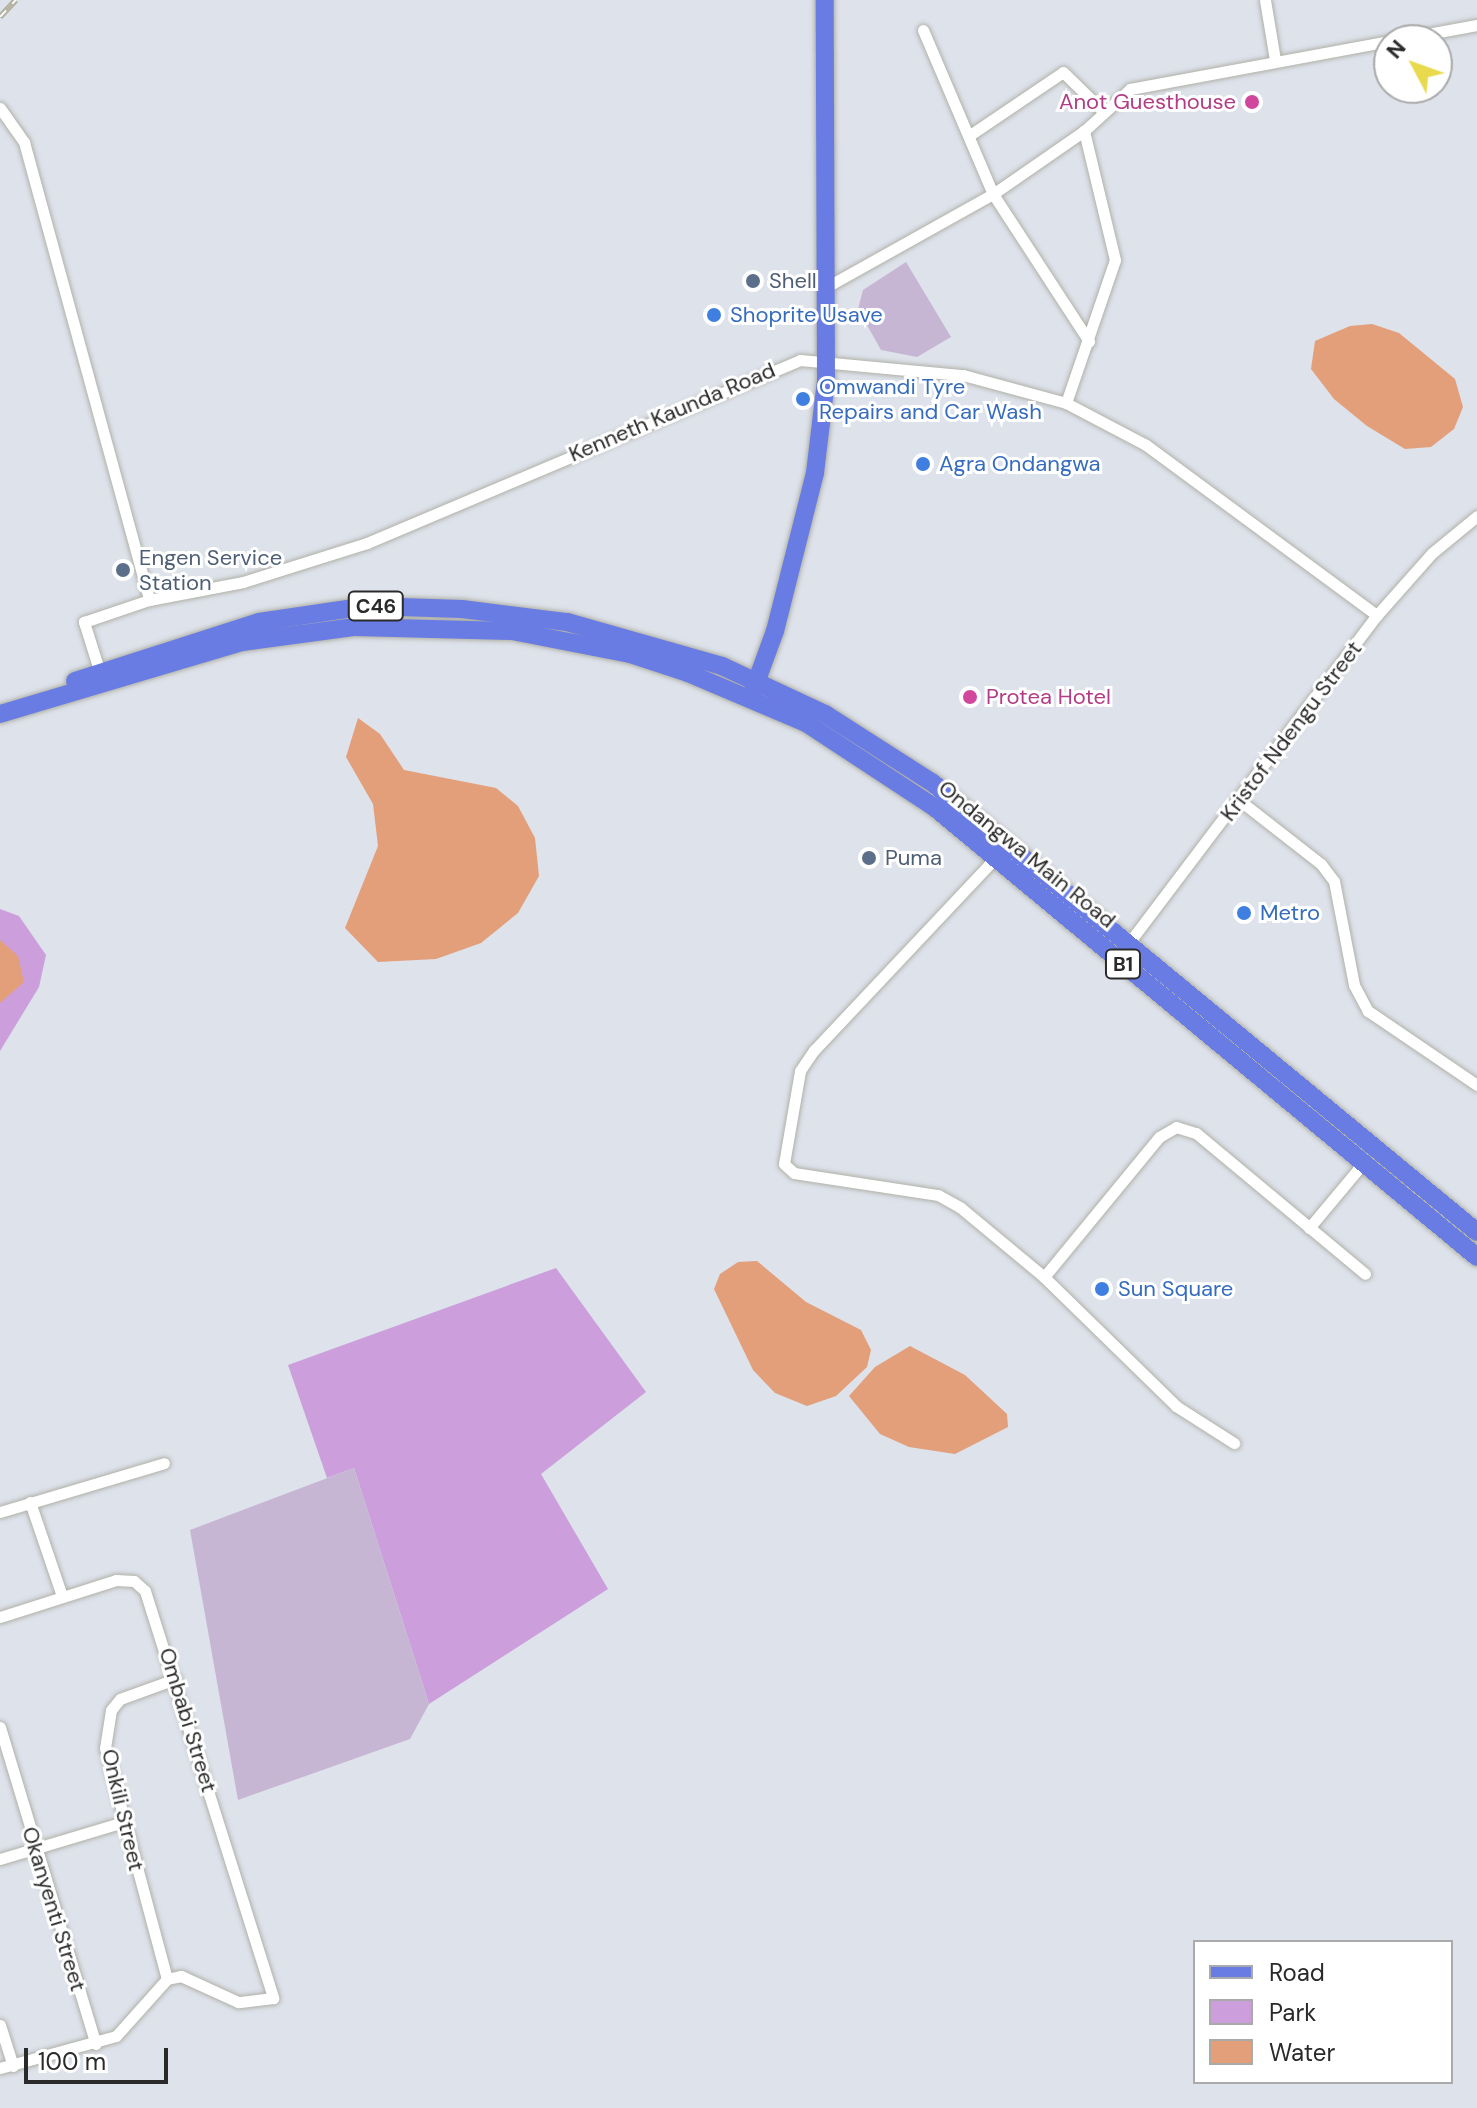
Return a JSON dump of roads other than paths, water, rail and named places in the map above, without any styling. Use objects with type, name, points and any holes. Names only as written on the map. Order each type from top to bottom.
[{"type":"main road","points":[[759,692],[815,473],[830,285],[825,0]]},
{"type":"main road","name":"C46","points":[[0,714],[259,622],[368,606],[462,609],[567,622],[671,648],[759,692]]},
{"type":"main road","name":"C46","points":[[0,706],[102,678]]},
{"type":"main road","name":"Ondangwa Main Road","points":[[759,692],[893,777],[1002,852],[1477,1232]]},
{"type":"main road","name":"Ondangwa Main Road","points":[[1123,951],[1362,1164],[1477,1257]]},
{"type":"street","points":[[1265,0],[1275,60]]},
{"type":"street","points":[[1453,29],[1477,25]]},
{"type":"street","points":[[923,30],[993,194],[1089,341]]},
{"type":"street","points":[[830,285],[993,194],[1084,131],[1102,110],[1130,89],[1373,44]]},
{"type":"street","points":[[970,135],[1063,72],[1102,110]]},
{"type":"street","points":[[0,108],[24,142],[149,600]]},
{"type":"street","points":[[1066,403],[1115,260],[1084,131]]},
{"type":"street","name":"Kenneth Kaunda Road","points":[[102,678],[84,622],[149,600],[243,582],[367,543],[787,363],[825,360],[963,375],[1066,403],[1146,445],[1377,615]]},
{"type":"street","name":"Kristof Ndengu Street","points":[[1123,951],[1377,615],[1432,553],[1477,516]]},
{"type":"street","points":[[1239,800],[1321,864],[1334,881],[1354,985],[1368,1011],[1477,1085]]},
{"type":"street","points":[[1002,852],[814,1050],[800,1071],[784,1164],[794,1173],[938,1195],[1044,1277],[1176,1406],[1234,1443]]},
{"type":"street","points":[[1044,1277],[1159,1137],[1176,1127],[1196,1133],[1365,1274]]},
{"type":"street","points":[[1309,1228],[1375,1148]]},
{"type":"street","points":[[0,1512],[164,1463]]},
{"type":"street","points":[[30,1502],[62,1596]]},
{"type":"street","name":"Ombabi Street","points":[[0,1617],[62,1596],[134,1581],[155,1613],[273,1998],[238,2002],[181,1976],[167,1979]]},
{"type":"street","name":"Onkili Street","points":[[167,1979],[105,1748],[111,1710],[120,1699],[175,1679]]},
{"type":"street","name":"Okanyenti Street","points":[[0,1727],[34,1848],[96,2044]]},
{"type":"street","points":[[0,1859],[123,1822]]},
{"type":"street","points":[[0,2068],[116,2036],[167,1979]]},
{"type":"street","points":[[0,2025],[13,2066]]},
{"type":"water","points":[[1372,324],[1399,333],[1455,379],[1463,407],[1454,429],[1431,447],[1405,449],[1367,426],[1334,399],[1311,369],[1315,341],[1350,326]]},
{"type":"water","points":[[358,718],[380,734],[404,770],[496,788],[518,806],[535,838],[539,876],[518,913],[481,943],[436,959],[378,962],[345,928],[378,846],[373,804],[346,757]]},
{"type":"water","points":[[0,940],[18,956],[24,982],[0,1003]]},
{"type":"water","points":[[757,1261],[806,1302],[861,1330],[871,1350],[867,1367],[836,1396],[807,1406],[775,1393],[753,1370],[714,1289],[720,1274],[738,1262]]},
{"type":"water","points":[[910,1346],[965,1375],[1007,1414],[1008,1427],[955,1454],[909,1447],[880,1434],[849,1396],[875,1367]]},
{"type":"railway","points":[[0,17],[16,0]]},
{"type":"place","name":"Anot Guesthouse","points":[[1252,102]]},
{"type":"place","name":"Shell","points":[[753,281]]},
{"type":"place","name":"Shoprite Usave","points":[[714,315]]},
{"type":"place","name":"Omwandi Tyre Repairs and Car Wash","points":[[803,399]]},
{"type":"place","name":"Agra Ondangwa","points":[[923,464]]},
{"type":"place","name":"Engen Service Station","points":[[123,570]]},
{"type":"place","name":"Protea Hotel","points":[[970,697]]},
{"type":"place","name":"Puma","points":[[869,858]]},
{"type":"place","name":"Metro","points":[[1244,913]]},
{"type":"place","name":"Sun Square","points":[[1102,1289]]}]
